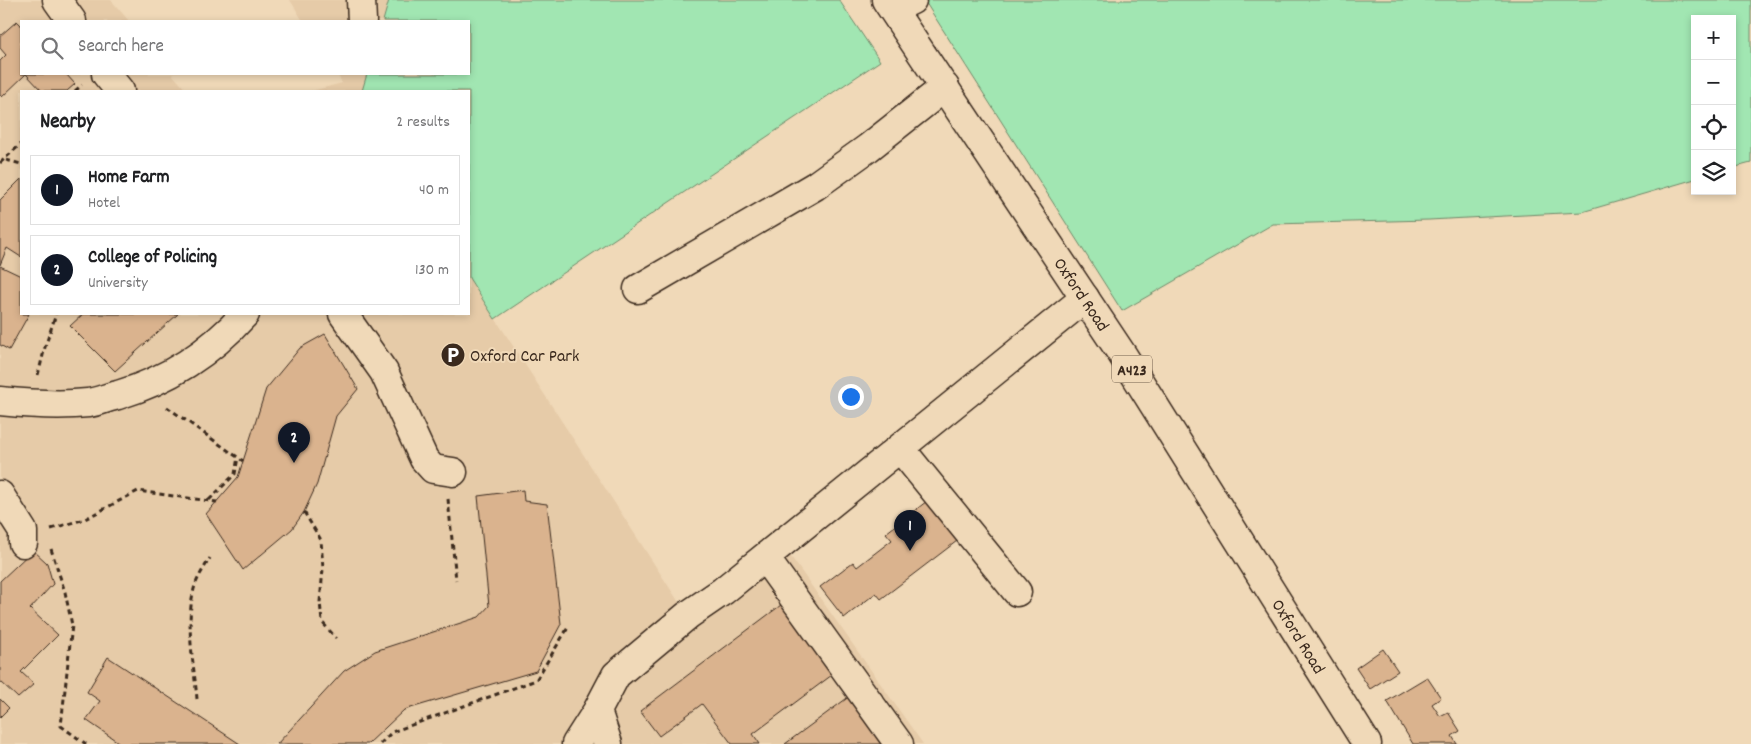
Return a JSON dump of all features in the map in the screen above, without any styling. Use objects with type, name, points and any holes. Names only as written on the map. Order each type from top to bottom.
[{"type":"main road","points":[[57,0],[71,20]]},
{"type":"main road","points":[[361,0],[362,20]]},
{"type":"main road","name":"Oxford Road","points":[[897,3],[945,87],[1122,354],[1367,744]]},
{"type":"main road","points":[[107,75],[119,90]]},
{"type":"main road","points":[[638,289],[815,186],[868,148],[945,87]]},
{"type":"main road","points":[[576,744],[597,711],[616,675],[688,615],[723,592],[1085,298]]},
{"type":"main road","points":[[0,400],[32,405],[90,403],[139,388],[182,368],[204,353],[230,331],[244,315]]},
{"type":"main road","points":[[345,315],[384,372],[424,459],[433,469],[449,471]]},
{"type":"main road","points":[[900,448],[1017,592]]},
{"type":"main road","points":[[0,495],[19,530]]},
{"type":"main road","points":[[765,558],[900,744]]},
{"type":"main road","points":[[597,711],[608,744]]},
{"type":"path","points":[[0,163],[20,145]]},
{"type":"path","points":[[5,160],[20,164]]},
{"type":"path","points":[[32,405],[45,347],[56,315]]},
{"type":"path","points":[[139,388],[243,461]]},
{"type":"path","points":[[208,500],[235,474],[238,456]]},
{"type":"path","points":[[449,471],[456,580]]},
{"type":"path","points":[[19,530],[33,529],[37,534],[85,519],[138,491],[217,502]]},
{"type":"path","points":[[304,512],[321,540],[320,602],[322,622],[336,638]]},
{"type":"path","points":[[50,548],[65,592],[72,625],[61,726],[86,744]]},
{"type":"path","points":[[197,699],[191,630],[192,602],[194,589],[201,572],[210,558]]},
{"type":"path","points":[[380,744],[392,732],[536,680],[569,626]]},
{"type":"shaded area","points":[[0,0],[111,0],[128,20],[20,20],[20,75],[173,75],[186,90],[20,90],[20,315],[470,315],[470,280],[682,607],[775,534],[923,744],[0,744]]},
{"type":"shaded area","points":[[290,0],[389,0],[383,20],[302,20]]},
{"type":"shaded area","points":[[338,75],[367,75],[362,90],[316,90],[342,83]]},
{"type":"green space","points":[[389,0],[839,0],[880,61],[495,319],[470,280],[470,90],[362,90],[367,75],[470,75],[470,20],[383,20]]},
{"type":"green space","points":[[924,0],[1751,0],[1751,163],[1736,167],[1736,15],[1691,15],[1691,180],[1582,212],[1429,220],[1273,224],[1122,311]]},
{"type":"building","points":[[17,21],[20,24],[20,75],[25,75],[2,97],[0,95],[0,61],[6,55],[0,48],[0,36]]},
{"type":"building","points":[[27,75],[67,75],[75,84],[68,90],[41,90]]},
{"type":"building","points":[[20,180],[20,256],[7,248],[0,265],[0,200]]},
{"type":"building","points":[[0,266],[20,276],[20,315],[28,315],[9,350],[0,345]]},
{"type":"building","points":[[82,315],[177,315],[115,371],[70,326]]},
{"type":"building","points":[[325,334],[358,389],[336,416],[317,484],[304,512],[292,529],[243,570],[206,514],[238,477],[266,389],[300,348]]},
{"type":"building","points":[[523,490],[524,501],[547,504],[561,624],[536,671],[404,710],[368,744],[277,744],[344,671],[375,651],[479,617],[489,606],[478,496]]},
{"type":"building","points":[[927,501],[957,541],[881,599],[876,593],[844,618],[820,587],[853,562],[857,567],[892,540],[886,533]]},
{"type":"building","points":[[33,550],[47,563],[53,584],[30,609],[58,635],[21,672],[34,684],[18,698],[0,681],[0,581]]},
{"type":"building","points":[[785,602],[836,672],[753,734],[760,744],[732,744],[702,704],[659,736],[640,711]]},
{"type":"building","points":[[1383,649],[1398,671],[1370,689],[1356,668]]},
{"type":"building","points":[[108,657],[240,744],[121,744],[86,720],[100,701],[87,692]]},
{"type":"building","points":[[1427,677],[1441,698],[1432,704],[1440,716],[1448,712],[1460,731],[1452,736],[1457,744],[1413,744],[1387,701]]},
{"type":"building","points":[[850,696],[885,744],[785,744]]},
{"type":"building","points":[[0,699],[9,708],[0,717]]},
{"type":"place","name":"Oxford Car Park","points":[[453,355]]},
{"type":"place","name":"College of Policing","points":[[294,463]]},
{"type":"place","name":"Home Farm","points":[[910,551]]}]
